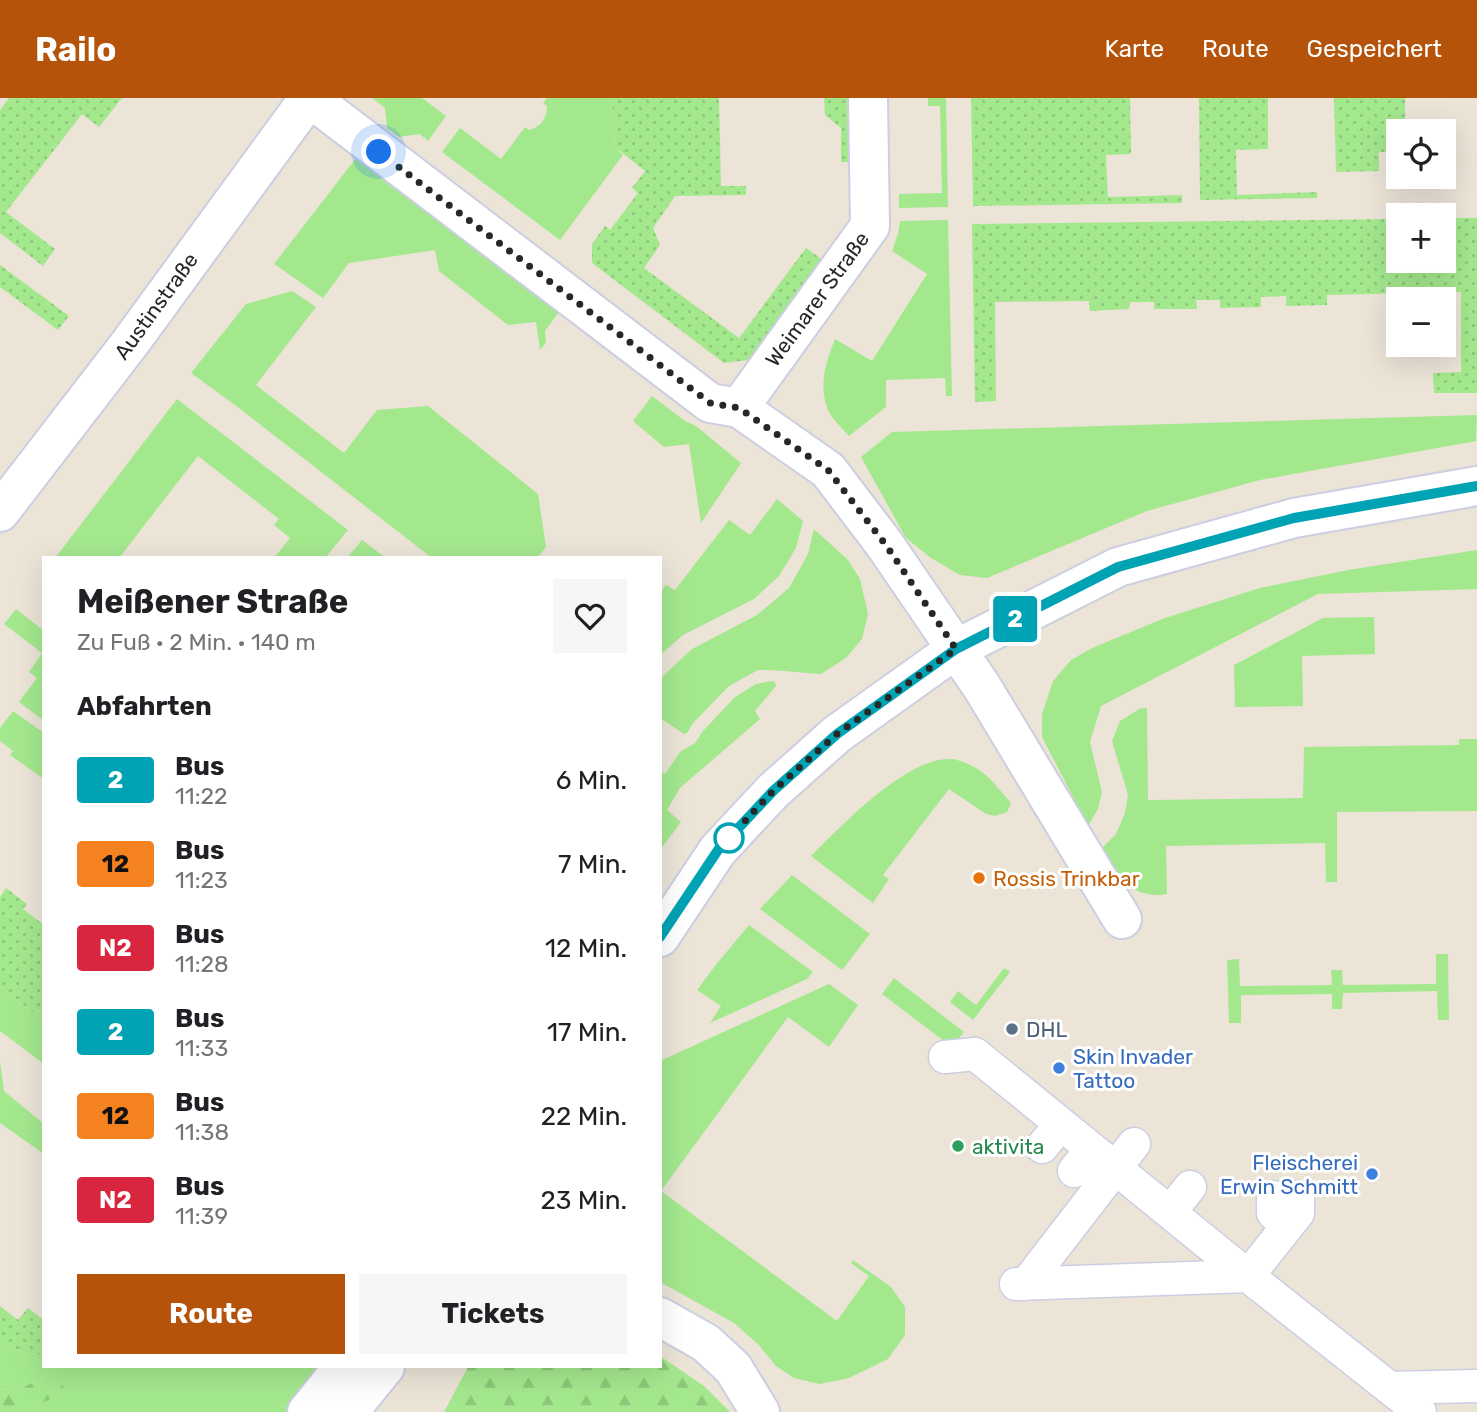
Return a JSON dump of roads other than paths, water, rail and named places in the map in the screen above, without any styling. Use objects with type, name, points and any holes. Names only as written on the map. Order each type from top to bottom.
[{"type":"street","name":"Austinstraße","points":[[0,512],[124,351],[310,98],[700,396],[710,403],[739,408],[828,470],[886,545],[996,710],[1122,919]]},
{"type":"street","name":"Weimarer Straße","points":[[739,408],[870,226],[867,98]]},
{"type":"street","points":[[662,934],[718,850],[773,791],[837,734],[956,649],[1118,567],[1294,518],[1477,486]]},
{"type":"street","points":[[978,1051],[1248,1276],[1420,1412]]},
{"type":"street","points":[[1104,1158],[1021,1284],[1248,1276]]},
{"type":"street","points":[[1170,1212],[1190,1187]]},
{"type":"street","points":[[1248,1276],[1298,1213],[1286,1197]]},
{"type":"street","points":[[662,1319],[706,1343],[733,1368],[760,1412]]},
{"type":"street","points":[[307,1412],[342,1368]]},
{"type":"street","points":[[348,1412],[385,1368]]},
{"type":"street","points":[[382,1412],[404,1368]]},
{"type":"street","points":[[1390,1388],[1477,1386]]},
{"type":"place","name":"Rossis Trinkbar","points":[[979,878]]},
{"type":"place","name":"DHL","points":[[1012,1029]]},
{"type":"place","name":"Skin Invader Tattoo","points":[[1059,1068]]},
{"type":"place","name":"aktivita","points":[[958,1146]]},
{"type":"place","name":"Fleischerei Erwin Schmitt","points":[[1372,1174]]}]
